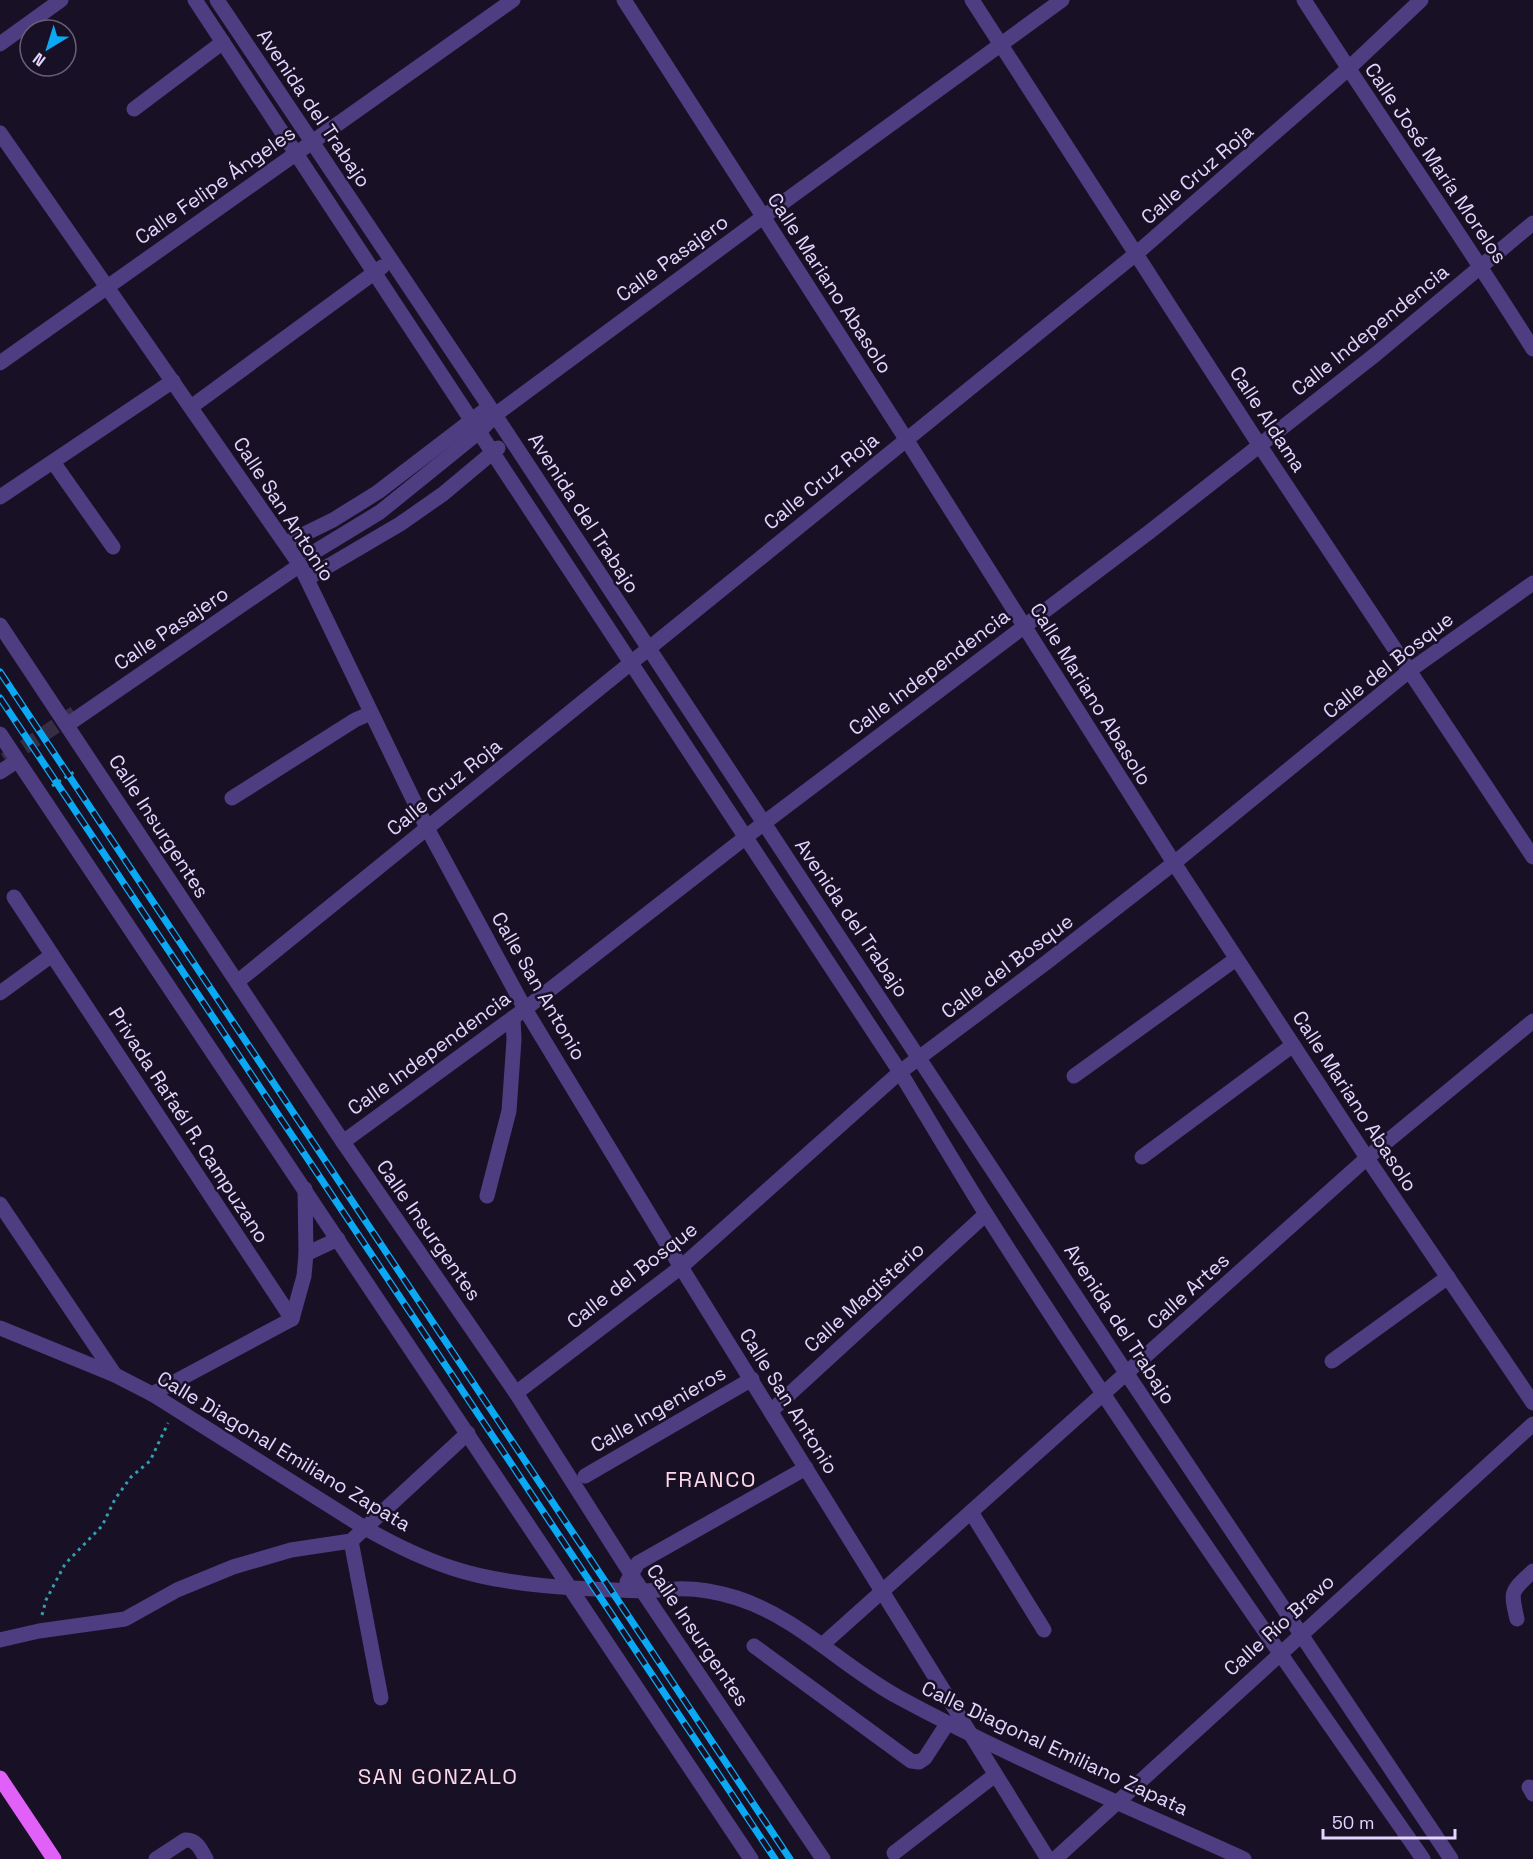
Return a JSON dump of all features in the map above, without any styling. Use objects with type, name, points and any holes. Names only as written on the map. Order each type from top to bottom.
[{"type":"main road","points":[[0,1778],[54,1859]]},
{"type":"street","points":[[0,44],[61,0]]},
{"type":"street","name":"Avenida del Trabajo","points":[[195,0],[900,1072],[986,1214],[1104,1393],[1423,1859]]},
{"type":"street","name":"Avenida del Trabajo","points":[[217,0],[510,438],[1127,1374],[1451,1859]]},
{"type":"street","name":"Calle Felipe Ángeles","points":[[0,363],[513,0]]},
{"type":"street","name":"Calle Mariano Abasolo","points":[[624,0],[906,439],[1174,863],[1367,1158],[1533,1403]]},
{"type":"street","name":"Calle Aldama","points":[[972,0],[1260,446],[1533,857]]},
{"type":"street","name":"Calle Pasajero","points":[[311,554],[380,512],[492,411],[1062,0]]},
{"type":"street","name":"Calle José María Morelos","points":[[1304,0],[1533,349]]},
{"type":"street","name":"Calle Cruz Roja","points":[[237,982],[1137,253],[1348,69],[1421,0]]},
{"type":"street","points":[[134,109],[223,42]]},
{"type":"street","name":"Calle San Antonio","points":[[0,133],[300,565],[519,1013],[752,1379],[881,1592],[1048,1859]]},
{"type":"street","name":"Calle Independencia","points":[[343,1143],[519,1013],[764,823],[1148,533],[1260,446],[1533,223]]},
{"type":"street","points":[[191,407],[390,261]]},
{"type":"street","points":[[0,497],[172,381]]},
{"type":"street","points":[[286,543],[333,520],[475,426]]},
{"type":"street","points":[[308,579],[399,524],[443,494],[510,438]]},
{"type":"street","points":[[53,462],[113,547]]},
{"type":"street","name":"Calle Pasajero","points":[[67,725],[300,565]]},
{"type":"street","name":"Calle del Bosque","points":[[516,1393],[681,1267],[900,1072],[1174,863],[1409,671],[1533,583]]},
{"type":"street","name":"Calle Insurgentes","points":[[0,625],[343,1143],[634,1568],[643,1591],[823,1859]]},
{"type":"street","points":[[232,798],[355,720],[371,713]]},
{"type":"street","points":[[0,734],[751,1859]]},
{"type":"street","points":[[0,772],[17,761]]},
{"type":"street","name":"Privada Rafaél R. Campuzano","points":[[15,897],[292,1319]]},
{"type":"street","points":[[0,993],[52,955]]},
{"type":"street","points":[[1074,1076],[1236,958]]},
{"type":"street","points":[[487,1196],[509,1111],[514,1040],[519,1013]]},
{"type":"street","name":"Calle Artes","points":[[822,1645],[1367,1158],[1533,1021]]},
{"type":"street","points":[[1142,1157],[1293,1045]]},
{"type":"street","points":[[152,1394],[292,1319],[304,1276],[305,1188]]},
{"type":"street","points":[[0,1204],[115,1375]]},
{"type":"street","name":"Calle Magisterio","points":[[771,1411],[986,1214]]},
{"type":"street","points":[[306,1254],[338,1239]]},
{"type":"street","points":[[1332,1361],[1448,1277]]},
{"type":"street","name":"Calle Diagonal Emiliano Zapata","points":[[0,1328],[115,1375],[152,1394],[394,1545],[454,1569],[516,1582],[643,1591],[678,1588],[707,1590],[737,1598],[766,1610],[794,1626],[888,1691],[970,1736],[1244,1859]]},
{"type":"street","name":"Calle Ingenieros","points":[[585,1476],[752,1379]]},
{"type":"street","name":"Calle Río Bravo","points":[[1055,1859],[1533,1424]]},
{"type":"street","points":[[0,1640],[39,1630],[125,1619],[177,1590],[233,1567],[291,1550],[351,1541],[468,1433]]},
{"type":"street","points":[[622,1589],[634,1568],[806,1468]]},
{"type":"street","points":[[971,1512],[1044,1630]]},
{"type":"street","points":[[351,1541],[381,1698]]},
{"type":"street","points":[[1518,1619],[1512,1593],[1514,1588],[1533,1571]]},
{"type":"street","points":[[754,1646],[911,1761],[919,1762],[925,1758],[947,1724]]},
{"type":"street","points":[[894,1853],[995,1775]]},
{"type":"street","points":[[156,1859],[190,1839],[196,1843],[206,1859]]},
{"type":"path","points":[[50,788],[90,760]]},
{"type":"path","points":[[39,1630],[46,1600],[65,1564],[102,1526],[115,1499],[126,1484],[150,1461],[175,1408]]},
{"type":"tunnel","points":[[5,760],[75,713]]},
{"type":"railway","points":[[0,672],[790,1859]]},
{"type":"railway","points":[[0,698],[775,1859]]},
{"type":"district","name":"FRANCO","points":[[711,1479]]},
{"type":"district","name":"SAN GONZALO","points":[[438,1776]]}]
